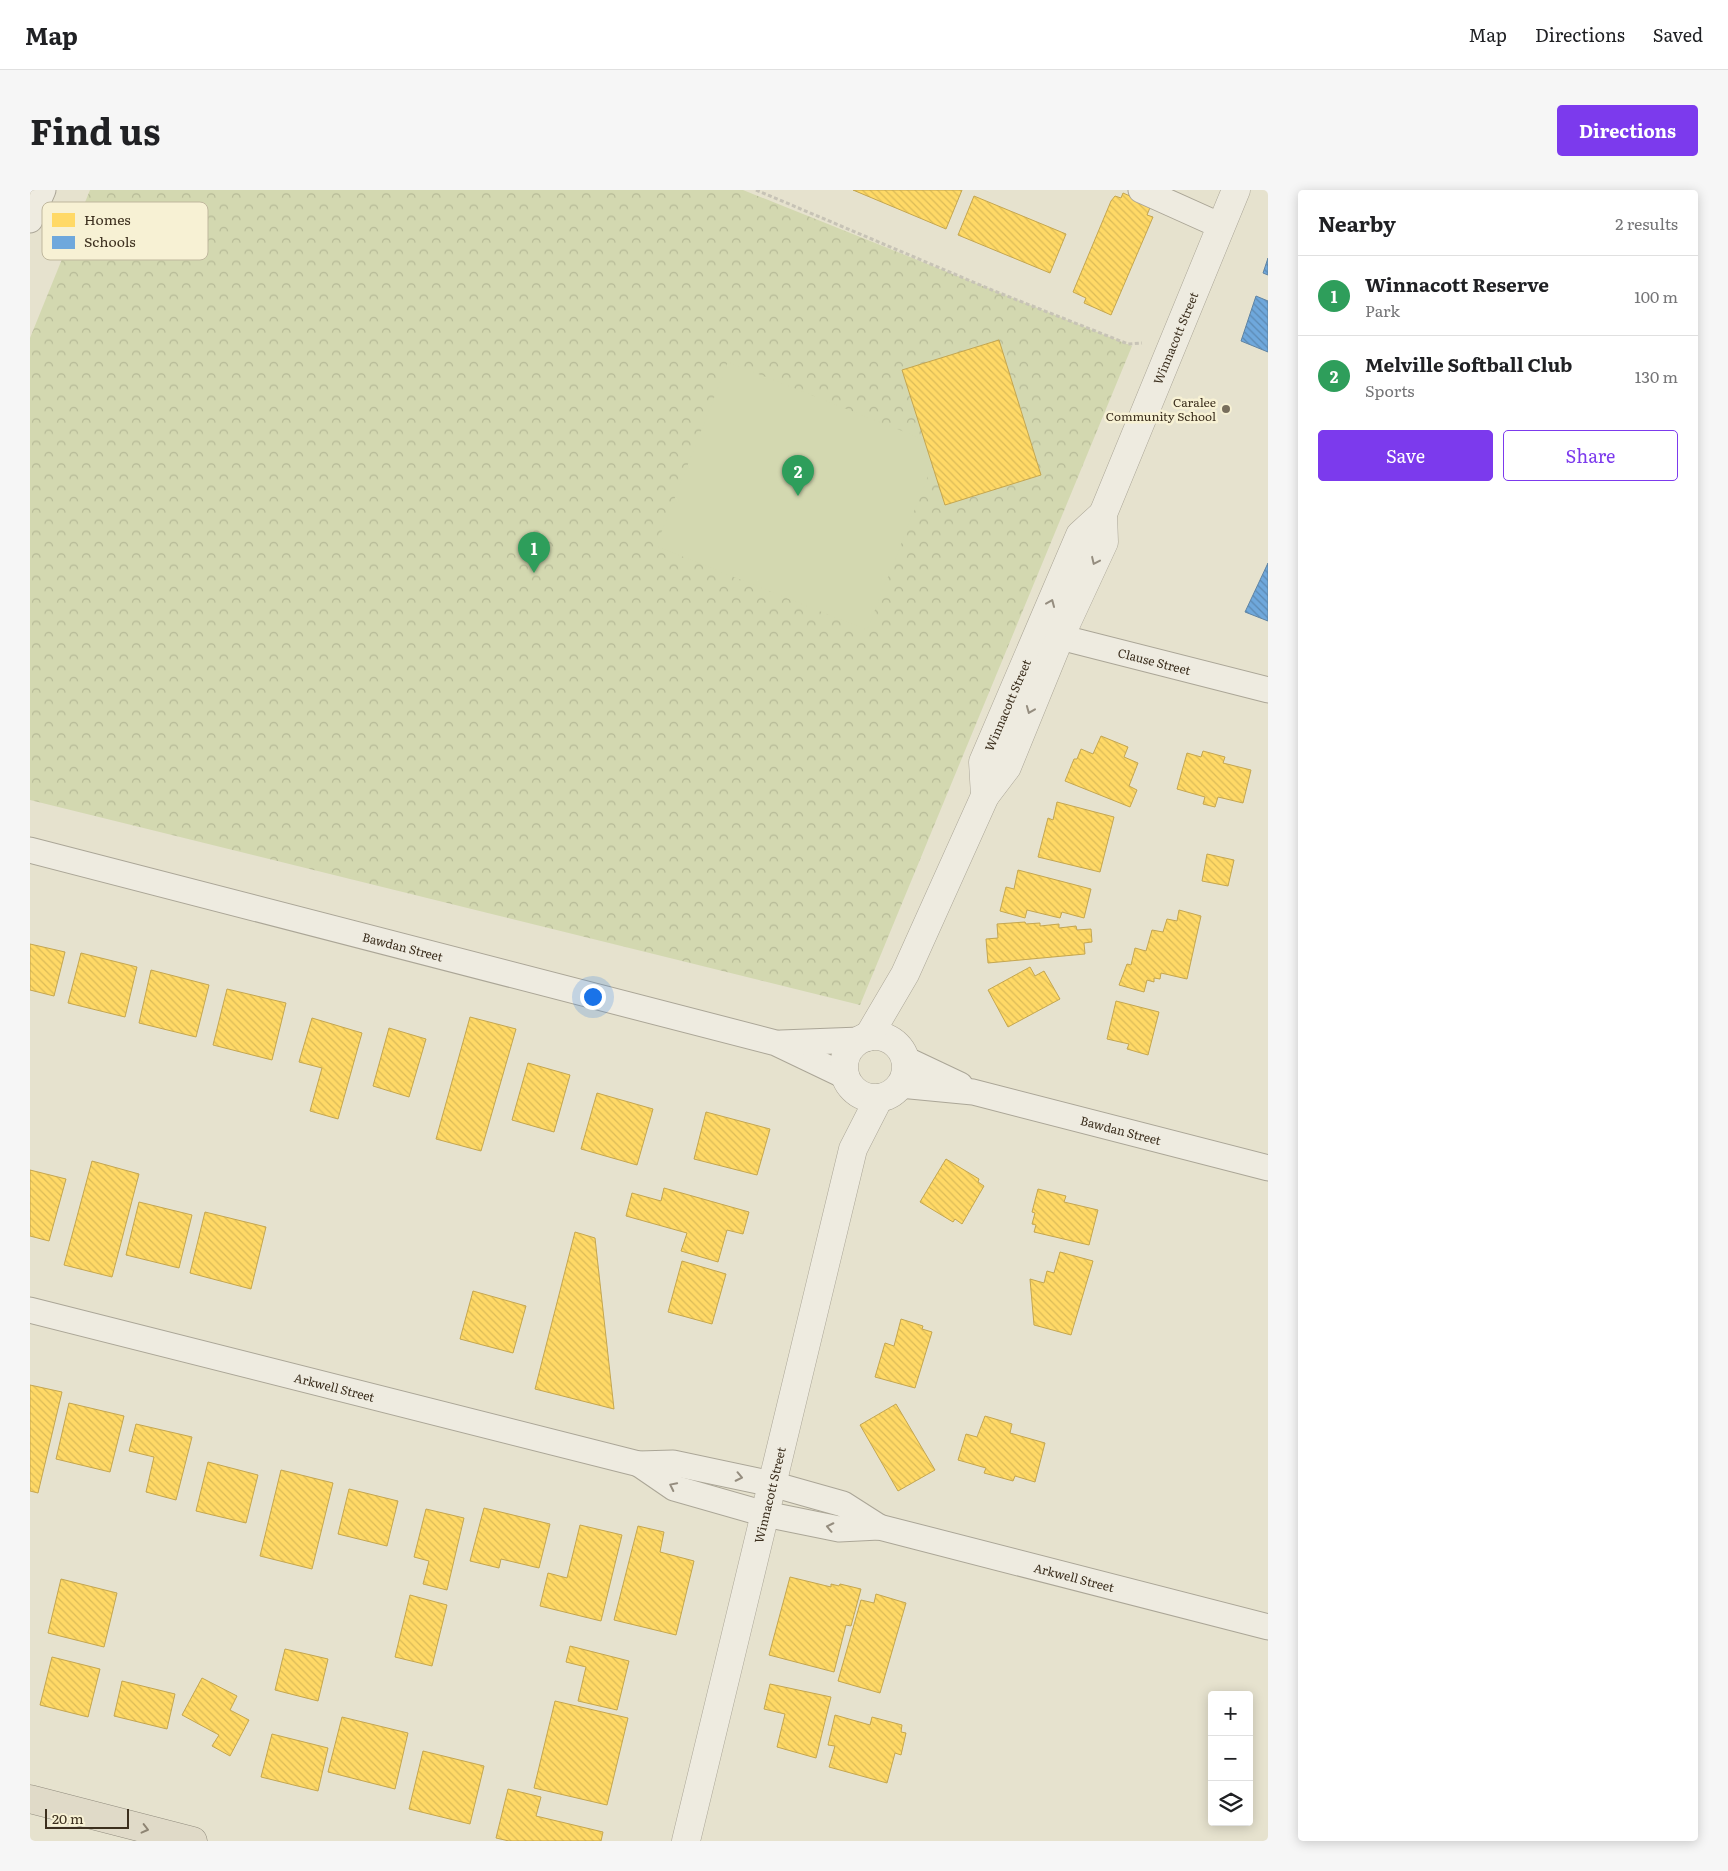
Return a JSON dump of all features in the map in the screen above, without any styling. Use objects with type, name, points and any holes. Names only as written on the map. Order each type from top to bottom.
[{"type":"highway","points":[[30,1800],[193,1841]]},
{"type":"street","points":[[30,220],[43,190]]},
{"type":"street","points":[[1141,190],[1221,226]]},
{"type":"street","name":"Winnacott Street","points":[[864,1039],[905,974],[985,796],[1007,767],[1049,634],[1104,542],[1103,514],[1236,190]]},
{"type":"street","name":"Clause Street","points":[[1049,634],[1268,690]]},
{"type":"street","name":"Bawdan Street","points":[[30,850],[776,1043],[849,1082]]},
{"type":"street","name":"Winnacott Street","points":[[901,1053],[905,974]]},
{"type":"street","points":[[886,1038],[901,1053],[905,1074],[889,1092],[866,1097],[849,1082],[844,1060],[848,1052],[864,1039],[886,1038]]},
{"type":"street","name":"Bawdan Street","points":[[776,1043],[864,1039]]},
{"type":"street","name":"Bawdan Street","points":[[901,1053],[973,1092],[1268,1168]]},
{"type":"street","name":"Winnacott Street","points":[[686,1841],[853,1149],[849,1082]]},
{"type":"street","name":"Winnacott Street","points":[[853,1149],[889,1092]]},
{"type":"street","name":"Bawdan Street","points":[[889,1092],[973,1092]]},
{"type":"street","name":"Arkwell Street","points":[[30,1310],[639,1464],[673,1463],[772,1484],[842,1504],[879,1527]]},
{"type":"street","name":"Arkwell Street","points":[[639,1464],[674,1488],[765,1514],[839,1529],[879,1527],[1268,1627]]},
{"type":"path","points":[[756,190],[992,290],[1128,344],[1148,343]]},
{"type":"green space","points":[[90,190],[743,190],[1132,346],[860,1005],[30,800],[30,338],[62,260],[208,260],[208,202],[85,202]]},
{"type":"green space","points":[[728,362],[940,446],[867,630],[656,546]]},
{"type":"building: Homes","points":[[853,190],[962,190],[946,229]]},
{"type":"building: Homes","points":[[1123,193],[1151,205],[1147,215],[1153,217],[1111,315],[1084,303],[1086,298],[1073,292],[1111,201],[1115,196],[1121,198]]},
{"type":"building: Homes","points":[[974,196],[1066,234],[1050,273],[958,235]]},
{"type":"building: Homes","points":[[999,340],[1041,475],[945,505],[902,370]]},
{"type":"building: Homes","points":[[1101,736],[1128,747],[1124,757],[1138,763],[1129,786],[1137,790],[1130,807],[1065,781],[1074,759],[1077,759],[1081,749],[1093,754]]},
{"type":"building: Homes","points":[[1203,751],[1225,757],[1223,763],[1251,770],[1243,803],[1218,797],[1215,807],[1203,804],[1205,797],[1177,789],[1187,753],[1201,757]]},
{"type":"building: Homes","points":[[1057,802],[1114,817],[1100,872],[1038,857],[1048,818],[1053,820]]},
{"type":"building: Homes","points":[[1207,854],[1234,860],[1228,886],[1202,881]]},
{"type":"building: Homes","points":[[1018,870],[1091,889],[1084,918],[1062,912],[1060,918],[1027,910],[1025,918],[1000,911],[1006,887],[1014,889]]},
{"type":"building: Homes","points":[[1179,910],[1201,916],[1187,979],[1161,973],[1160,979],[1154,978],[1154,982],[1147,980],[1144,992],[1119,985],[1127,964],[1131,965],[1135,948],[1146,951],[1152,930],[1163,932],[1167,919],[1177,921]]},
{"type":"building: Homes","points":[[1025,922],[1026,924],[1040,923],[1040,926],[1059,924],[1059,928],[1076,926],[1077,930],[1091,929],[1092,942],[1084,943],[1085,954],[988,963],[986,939],[998,938],[997,924]]},
{"type":"building: Homes","points":[[30,944],[65,952],[54,996],[30,990]]},
{"type":"building: Homes","points":[[81,953],[137,967],[125,1017],[68,1003]]},
{"type":"building: Homes","points":[[1030,967],[1035,976],[1044,971],[1060,999],[1008,1027],[988,990]]},
{"type":"building: Homes","points":[[151,970],[209,985],[196,1037],[139,1023]]},
{"type":"building: Homes","points":[[227,989],[286,1003],[272,1060],[213,1045]]},
{"type":"building: Homes","points":[[1116,1001],[1159,1012],[1148,1055],[1127,1049],[1129,1044],[1107,1039]]},
{"type":"building: Homes","points":[[470,1017],[516,1029],[481,1151],[436,1139]]},
{"type":"building: Homes","points":[[312,1018],[362,1033],[338,1119],[310,1111],[322,1068],[299,1062]]},
{"type":"building: Homes","points":[[389,1028],[426,1039],[409,1097],[373,1086]]},
{"type":"building: Homes","points":[[528,1063],[570,1075],[554,1132],[512,1120]]},
{"type":"building: Homes","points":[[597,1093],[653,1109],[637,1165],[581,1149]]},
{"type":"building: Homes","points":[[706,1112],[770,1129],[757,1175],[694,1159]]},
{"type":"building: Homes","points":[[946,1159],[979,1179],[978,1182],[984,1186],[962,1224],[955,1219],[953,1222],[920,1202]]},
{"type":"building: Homes","points":[[92,1161],[139,1174],[112,1277],[64,1265]]},
{"type":"building: Homes","points":[[30,1170],[66,1179],[49,1241],[30,1236]]},
{"type":"building: Homes","points":[[664,1188],[749,1212],[743,1234],[727,1230],[718,1262],[681,1251],[687,1233],[626,1216],[632,1193],[661,1201]]},
{"type":"building: Homes","points":[[1038,1189],[1066,1196],[1064,1202],[1098,1210],[1089,1245],[1034,1232],[1036,1225],[1032,1224],[1035,1213],[1032,1212]]},
{"type":"building: Homes","points":[[139,1202],[192,1215],[179,1268],[126,1255]]},
{"type":"building: Homes","points":[[205,1212],[266,1227],[251,1289],[190,1273]]},
{"type":"building: Homes","points":[[575,1232],[595,1238],[614,1409],[535,1389]]},
{"type":"building: Homes","points":[[1060,1252],[1093,1261],[1071,1335],[1034,1325],[1030,1279],[1044,1283],[1047,1271],[1054,1273]]},
{"type":"building: Homes","points":[[682,1261],[726,1274],[712,1324],[668,1312]]},
{"type":"building: Homes","points":[[473,1291],[526,1306],[513,1353],[460,1339]]},
{"type":"building: Homes","points":[[901,1319],[923,1326],[922,1329],[932,1332],[915,1388],[875,1377],[885,1343],[894,1346]]},
{"type":"building: Homes","points":[[30,1385],[62,1392],[38,1493],[30,1491]]},
{"type":"building: Homes","points":[[69,1403],[124,1416],[110,1472],[56,1459]]},
{"type":"building: Homes","points":[[896,1404],[935,1470],[898,1491],[860,1425]]},
{"type":"building: Homes","points":[[985,1416],[1012,1424],[1010,1433],[1045,1443],[1035,1482],[1015,1476],[1013,1481],[984,1473],[986,1468],[958,1460],[966,1434],[977,1437]]},
{"type":"building: Homes","points":[[136,1424],[192,1437],[176,1500],[146,1492],[154,1457],[129,1451]]},
{"type":"building: Homes","points":[[208,1462],[258,1475],[246,1523],[196,1511]]},
{"type":"building: Homes","points":[[281,1470],[333,1483],[312,1569],[260,1556]]},
{"type":"building: Homes","points":[[349,1489],[398,1501],[387,1546],[338,1534]]},
{"type":"building: Homes","points":[[484,1508],[550,1524],[539,1568],[501,1559],[499,1568],[470,1561]]},
{"type":"building: Homes","points":[[426,1509],[464,1518],[447,1590],[423,1584],[429,1561],[414,1557]]},
{"type":"building: Homes","points":[[580,1525],[622,1535],[601,1621],[540,1606],[548,1573],[567,1578]]},
{"type":"building: Homes","points":[[638,1526],[664,1532],[660,1552],[694,1561],[676,1635],[614,1620]]},
{"type":"building: Homes","points":[[790,1577],[831,1587],[831,1584],[839,1586],[840,1584],[861,1589],[851,1626],[846,1625],[834,1672],[769,1655]]},
{"type":"building: Homes","points":[[61,1579],[117,1593],[104,1647],[48,1633]]},
{"type":"building: Homes","points":[[876,1594],[906,1603],[880,1693],[838,1681],[861,1600],[874,1603]]},
{"type":"building: Homes","points":[[410,1595],[447,1605],[432,1666],[395,1657]]},
{"type":"building: Homes","points":[[570,1646],[629,1661],[617,1710],[578,1701],[586,1667],[566,1662]]},
{"type":"building: Homes","points":[[285,1649],[328,1659],[318,1701],[275,1690]]},
{"type":"building: Homes","points":[[52,1657],[100,1669],[88,1717],[40,1705]]},
{"type":"building: Homes","points":[[202,1678],[237,1696],[230,1710],[249,1720],[230,1756],[212,1746],[219,1735],[182,1715]]},
{"type":"building: Homes","points":[[122,1681],[175,1694],[167,1729],[114,1716]]},
{"type":"building: Homes","points":[[770,1684],[831,1697],[816,1758],[777,1747],[785,1714],[764,1709]]},
{"type":"building: Homes","points":[[555,1701],[628,1718],[607,1805],[534,1788]]},
{"type":"building: Homes","points":[[835,1715],[870,1725],[872,1717],[902,1725],[901,1732],[906,1733],[901,1755],[895,1753],[887,1783],[829,1767],[835,1746],[828,1745]]},
{"type":"building: Homes","points":[[342,1717],[408,1733],[395,1789],[328,1772]]},
{"type":"building: Homes","points":[[272,1734],[328,1748],[318,1791],[261,1777]]},
{"type":"building: Homes","points":[[423,1751],[484,1766],[470,1824],[409,1809]]},
{"type":"building: Homes","points":[[508,1789],[541,1797],[536,1816],[603,1832],[601,1841],[509,1841],[496,1838]]},
{"type":"building: Schools","points":[[1268,258],[1268,275],[1263,273]]},
{"type":"building: Schools","points":[[1256,296],[1268,301],[1268,352],[1241,341]]},
{"type":"building: Schools","points":[[1268,563],[1268,621],[1245,612]]},
{"type":"place","name":"Caralee Community School","points":[[1226,409]]},
{"type":"place","name":"Melville Softball Club","points":[[798,496]]},
{"type":"place","name":"Winnacott Reserve","points":[[534,573]]}]
